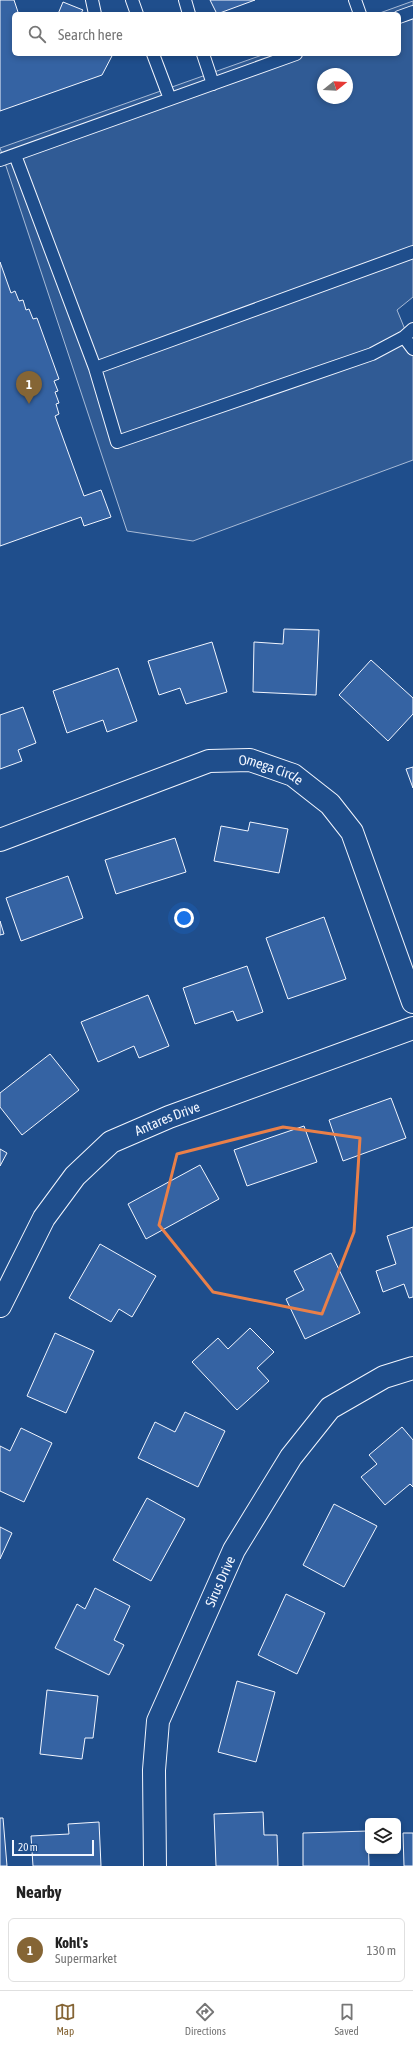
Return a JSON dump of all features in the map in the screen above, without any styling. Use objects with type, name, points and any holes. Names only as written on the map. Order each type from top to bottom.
[{"type":"street","name":"Omega Circle","points":[[0,840],[209,761],[250,760],[293,775],[330,804],[352,832],[413,1002]]},
{"type":"street","name":"Antares Drive","points":[[0,1306],[44,1218],[75,1176],[111,1142],[169,1117],[413,1028]]},
{"type":"street","name":"Sirus Drive","points":[[155,1866],[154,1770],[158,1721],[234,1550],[292,1457],[330,1408],[384,1377],[413,1368]]},
{"type":"lane","points":[[92,0],[95,12]]},
{"type":"lane","points":[[132,0],[136,12]]},
{"type":"lane","points":[[185,0],[189,12]]},
{"type":"lane","points":[[355,0],[359,12]]},
{"type":"lane","points":[[401,16],[413,12]]},
{"type":"lane","points":[[154,56],[170,99]]},
{"type":"lane","points":[[204,56],[213,84]]},
{"type":"lane","points":[[0,160],[290,56]]},
{"type":"lane","points":[[15,155],[96,368],[116,442],[372,354],[408,333],[413,349]]},
{"type":"lane","points":[[96,368],[413,252]]},
{"type":"highlighted area","points":[[283,1127],[360,1138],[354,1232],[322,1314],[213,1292],[159,1225],[177,1154]]},
{"type":"shaded area","points":[[413,1],[413,297],[397,310],[413,349],[413,460],[193,541],[127,531],[0,148],[259,56],[401,56],[401,12],[383,12]]},
{"type":"building","points":[[0,0],[14,0],[18,12],[12,12],[12,56],[112,56],[102,75],[0,111]]},
{"type":"building","points":[[210,0],[255,0],[222,12],[216,12]]},
{"type":"building","points":[[63,2],[83,10],[82,12],[59,12]]},
{"type":"building","points":[[0,262],[11,293],[15,291],[19,301],[23,300],[26,310],[29,309],[33,319],[37,318],[59,379],[54,381],[58,391],[55,392],[59,403],[56,404],[59,414],[55,416],[84,496],[101,490],[111,517],[84,526],[81,517],[0,546]]},
{"type":"building","points":[[284,629],[319,630],[316,695],[253,692],[254,642],[283,644]]},
{"type":"building","points":[[212,642],[227,692],[186,704],[180,688],[159,695],[148,661]]},
{"type":"building","points":[[371,660],[413,698],[413,714],[388,741],[339,695]]},
{"type":"building","points":[[118,668],[137,721],[107,732],[103,720],[67,733],[53,691]]},
{"type":"building","points":[[23,707],[36,743],[18,750],[22,761],[0,769],[0,715]]},
{"type":"building","points":[[413,767],[413,788],[406,769]]},
{"type":"building","points":[[250,822],[288,829],[279,873],[214,861],[221,826],[248,831]]},
{"type":"building","points":[[175,838],[186,872],[116,894],[105,860]]},
{"type":"building","points":[[68,876],[83,918],[21,941],[6,898]]},
{"type":"building","points":[[324,917],[346,979],[288,999],[266,938]]},
{"type":"building","points":[[0,921],[4,934],[0,935]]},
{"type":"building","points":[[247,966],[263,1012],[237,1021],[233,1011],[195,1024],[183,988]]},
{"type":"building","points":[[148,995],[169,1046],[139,1058],[134,1046],[98,1062],[81,1022]]},
{"type":"building","points":[[50,1054],[79,1090],[22,1135],[0,1107],[0,1093]]},
{"type":"building","points":[[391,1098],[406,1138],[343,1161],[329,1120]]},
{"type":"building","points":[[304,1126],[317,1162],[247,1186],[234,1150]]},
{"type":"building","points":[[0,1149],[7,1153],[0,1166]]},
{"type":"building","points":[[200,1165],[219,1199],[146,1239],[128,1204]]},
{"type":"building","points":[[413,1227],[413,1297],[409,1298],[404,1284],[383,1292],[376,1271],[396,1264],[387,1236]]},
{"type":"building","points":[[100,1244],[156,1276],[132,1317],[119,1309],[111,1322],[69,1298]]},
{"type":"building","points":[[331,1253],[360,1313],[305,1339],[286,1299],[304,1290],[294,1271]]},
{"type":"building","points":[[250,1328],[274,1352],[257,1368],[269,1381],[237,1410],[192,1362],[218,1338],[228,1349]]},
{"type":"building","points":[[55,1333],[94,1351],[66,1413],[27,1396]]},
{"type":"building","points":[[185,1412],[225,1431],[198,1487],[138,1458],[155,1422],[175,1432]]},
{"type":"building","points":[[402,1427],[413,1440],[413,1487],[410,1484],[385,1505],[361,1477],[377,1464],[369,1455]]},
{"type":"building","points":[[21,1428],[52,1443],[24,1502],[0,1491],[0,1446],[10,1451]]},
{"type":"building","points":[[147,1498],[185,1519],[151,1581],[113,1560]]},
{"type":"building","points":[[334,1504],[377,1526],[344,1587],[303,1565]]},
{"type":"building","points":[[0,1527],[12,1533],[0,1559]]},
{"type":"building","points":[[95,1588],[130,1606],[114,1640],[124,1645],[109,1675],[55,1648],[77,1604],[85,1609]]},
{"type":"building","points":[[286,1594],[325,1613],[297,1674],[258,1655]]},
{"type":"building","points":[[237,1681],[275,1692],[256,1762],[218,1752]]},
{"type":"building","points":[[47,1690],[98,1696],[93,1738],[85,1738],[82,1759],[40,1754]]},
{"type":"building","points":[[263,1812],[264,1835],[277,1835],[278,1866],[216,1866],[214,1814]]},
{"type":"building","points":[[0,1818],[3,1818],[7,1866],[0,1866]]},
{"type":"building","points":[[99,1822],[101,1866],[33,1866],[31,1836],[69,1834],[68,1824]]},
{"type":"building","points":[[365,1831],[365,1854],[369,1854],[369,1866],[303,1866],[303,1833]]},
{"type":"building","points":[[403,1833],[413,1833],[413,1866],[404,1866]]},
{"type":"place","name":"Kohl's","points":[[29,404]]}]
